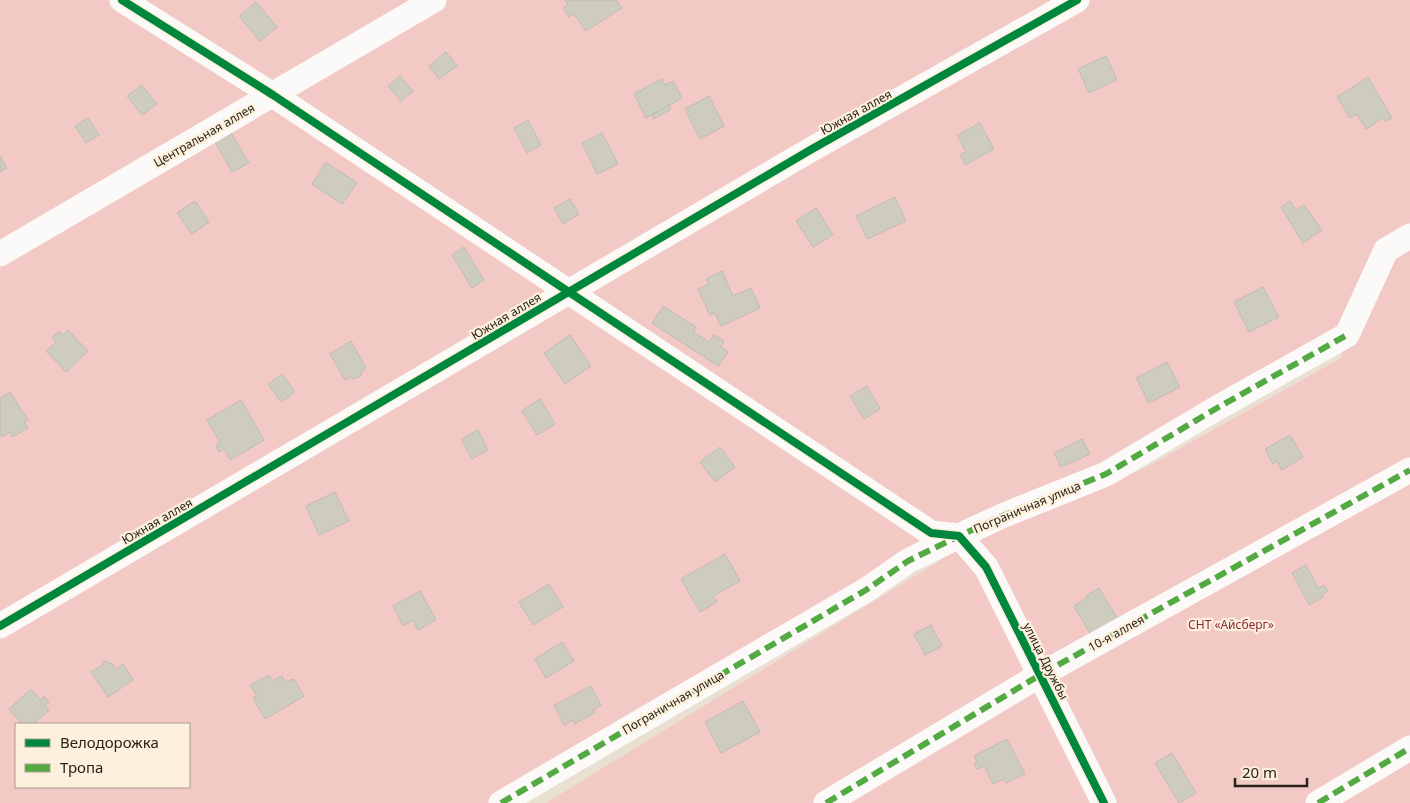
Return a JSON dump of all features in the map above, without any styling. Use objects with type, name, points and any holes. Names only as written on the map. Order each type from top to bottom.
[{"type":"street","points":[[122,0],[273,95],[931,533],[959,536]]},
{"type":"street","name":"Центральная аллея","points":[[0,254],[434,0]]},
{"type":"street","name":"Южная аллея","points":[[0,626],[812,149],[1077,0]]},
{"type":"street","name":"Пограничная улица","points":[[501,803],[866,590],[908,561],[1002,516],[1106,474],[1217,408],[1347,335],[1386,250],[1410,236]]},
{"type":"street","name":"10-я аллея","points":[[826,803],[1040,675],[1410,470]]},
{"type":"street","name":"улица Дружбы","points":[[959,536],[986,567],[1104,803]]},
{"type":"street","points":[[1318,803],[1410,748]]},
{"type":"green space","name":"СНТ «Айсберг»","points":[[0,0],[1410,0],[1410,803],[546,803],[941,560],[958,537],[501,803],[0,803]],"holes":[[[1347,335],[1341,358],[1147,467],[1028,518]]]},
{"type":"building","points":[[565,0],[616,0],[622,8],[586,31],[574,14],[569,17],[563,8],[568,4]]},
{"type":"building","points":[[256,2],[277,27],[260,41],[239,16]]},
{"type":"building","points":[[446,52],[457,66],[439,79],[429,66]]},
{"type":"building","points":[[1106,56],[1117,80],[1089,93],[1078,69]]},
{"type":"building","points":[[400,76],[413,91],[401,101],[388,86]]},
{"type":"building","points":[[1368,77],[1392,118],[1386,121],[1383,118],[1366,129],[1357,114],[1350,118],[1337,97]]},
{"type":"building","points":[[662,79],[665,85],[673,81],[682,98],[646,118],[634,94]]},
{"type":"building","points":[[142,85],[157,104],[142,115],[127,96]]},
{"type":"building","points":[[709,96],[724,126],[700,139],[685,109]]},
{"type":"building","points":[[669,105],[671,109],[654,119],[652,115]]},
{"type":"building","points":[[88,118],[99,135],[86,143],[75,126]]},
{"type":"building","points":[[528,120],[541,145],[527,153],[514,128]]},
{"type":"building","points":[[980,123],[994,149],[965,165],[960,155],[966,152],[957,135]]},
{"type":"building","points":[[230,131],[249,163],[232,172],[214,140]]},
{"type":"building","points":[[602,133],[618,164],[597,174],[582,143]]},
{"type":"building","points":[[0,156],[7,168],[0,172]]},
{"type":"building","points":[[326,162],[357,183],[342,204],[312,184]]},
{"type":"building","points":[[895,197],[906,221],[867,239],[856,216]]},
{"type":"building","points":[[570,199],[579,214],[563,224],[554,208]]},
{"type":"building","points":[[195,201],[209,222],[192,234],[177,213]]},
{"type":"building","points":[[1290,201],[1296,210],[1304,205],[1322,230],[1303,243],[1281,207]]},
{"type":"building","points":[[816,208],[833,235],[813,247],[796,221]]},
{"type":"building","points":[[464,247],[484,280],[472,288],[452,255]]},
{"type":"building","points":[[722,271],[733,296],[751,288],[760,308],[721,326],[715,313],[710,315],[698,289],[709,284],[706,279]]},
{"type":"building","points":[[1263,287],[1279,317],[1249,332],[1234,302]]},
{"type":"building","points":[[663,306],[696,327],[693,332],[709,342],[714,335],[724,341],[721,347],[728,352],[718,366],[652,323]]},
{"type":"building","points":[[68,330],[88,351],[66,372],[46,351],[56,342],[52,337],[59,331],[62,335]]},
{"type":"building","points":[[570,335],[591,366],[565,384],[544,353]]},
{"type":"building","points":[[351,341],[366,368],[362,371],[361,376],[354,379],[350,377],[345,380],[330,354]]},
{"type":"building","points":[[1167,362],[1180,387],[1149,403],[1136,378]]},
{"type":"building","points":[[282,374],[295,392],[281,402],[268,384]]},
{"type":"building","points":[[867,386],[880,409],[864,419],[850,396]]},
{"type":"building","points":[[10,392],[28,420],[24,422],[28,428],[12,437],[10,432],[2,437],[0,434],[0,398]]},
{"type":"building","points":[[540,399],[555,424],[537,435],[522,411]]},
{"type":"building","points":[[241,400],[264,440],[230,460],[224,449],[219,452],[216,445],[220,442],[207,420]]},
{"type":"building","points":[[478,430],[488,450],[472,459],[461,439]]},
{"type":"building","points":[[1290,435],[1303,457],[1282,470],[1277,461],[1273,464],[1265,449]]},
{"type":"building","points":[[1082,439],[1090,454],[1061,467],[1054,453]]},
{"type":"building","points":[[720,447],[735,467],[715,482],[700,462]]},
{"type":"building","points":[[335,492],[349,521],[319,535],[306,506]]},
{"type":"building","points":[[725,554],[740,581],[713,596],[717,602],[700,612],[681,579]]},
{"type":"building","points":[[1306,565],[1318,588],[1324,585],[1328,591],[1322,594],[1323,597],[1309,605],[1292,573]]},
{"type":"building","points":[[549,584],[563,607],[533,625],[519,602]]},
{"type":"building","points":[[1099,588],[1119,621],[1092,637],[1074,606]]},
{"type":"building","points":[[420,591],[436,620],[418,630],[413,620],[403,626],[393,606]]},
{"type":"building","points":[[931,625],[942,646],[925,655],[914,634]]},
{"type":"building","points":[[562,642],[574,661],[546,678],[535,659]]},
{"type":"building","points":[[103,662],[111,663],[116,669],[123,664],[133,680],[108,697],[91,672],[104,664]]},
{"type":"building","points":[[269,675],[272,681],[282,676],[285,682],[294,679],[304,696],[265,719],[253,698],[257,696],[250,685]]},
{"type":"building","points":[[591,686],[601,705],[593,710],[595,713],[574,724],[573,720],[564,725],[554,705]]},
{"type":"building","points":[[31,689],[40,700],[44,696],[49,702],[45,705],[49,710],[34,723],[21,723],[9,709]]},
{"type":"building","points":[[743,701],[760,732],[721,753],[705,722]]},
{"type":"building","points":[[1007,739],[1025,774],[1006,783],[1004,779],[993,784],[984,766],[977,769],[974,764],[977,762],[974,756]]},
{"type":"building","points":[[1172,753],[1196,793],[1179,803],[1155,763]]},
{"type":"marked path","points":[[501,803],[866,590],[908,561],[1002,516],[1106,474],[1217,408],[1347,335]]},
{"type":"marked path","points":[[826,803],[1040,675],[1410,470]]},
{"type":"marked path","points":[[1318,803],[1410,748]]},
{"type":"cycle path","points":[[122,0],[273,95],[931,533],[959,536],[986,567],[1104,803]]},
{"type":"cycle path","points":[[0,626],[812,149],[1077,0]]}]
